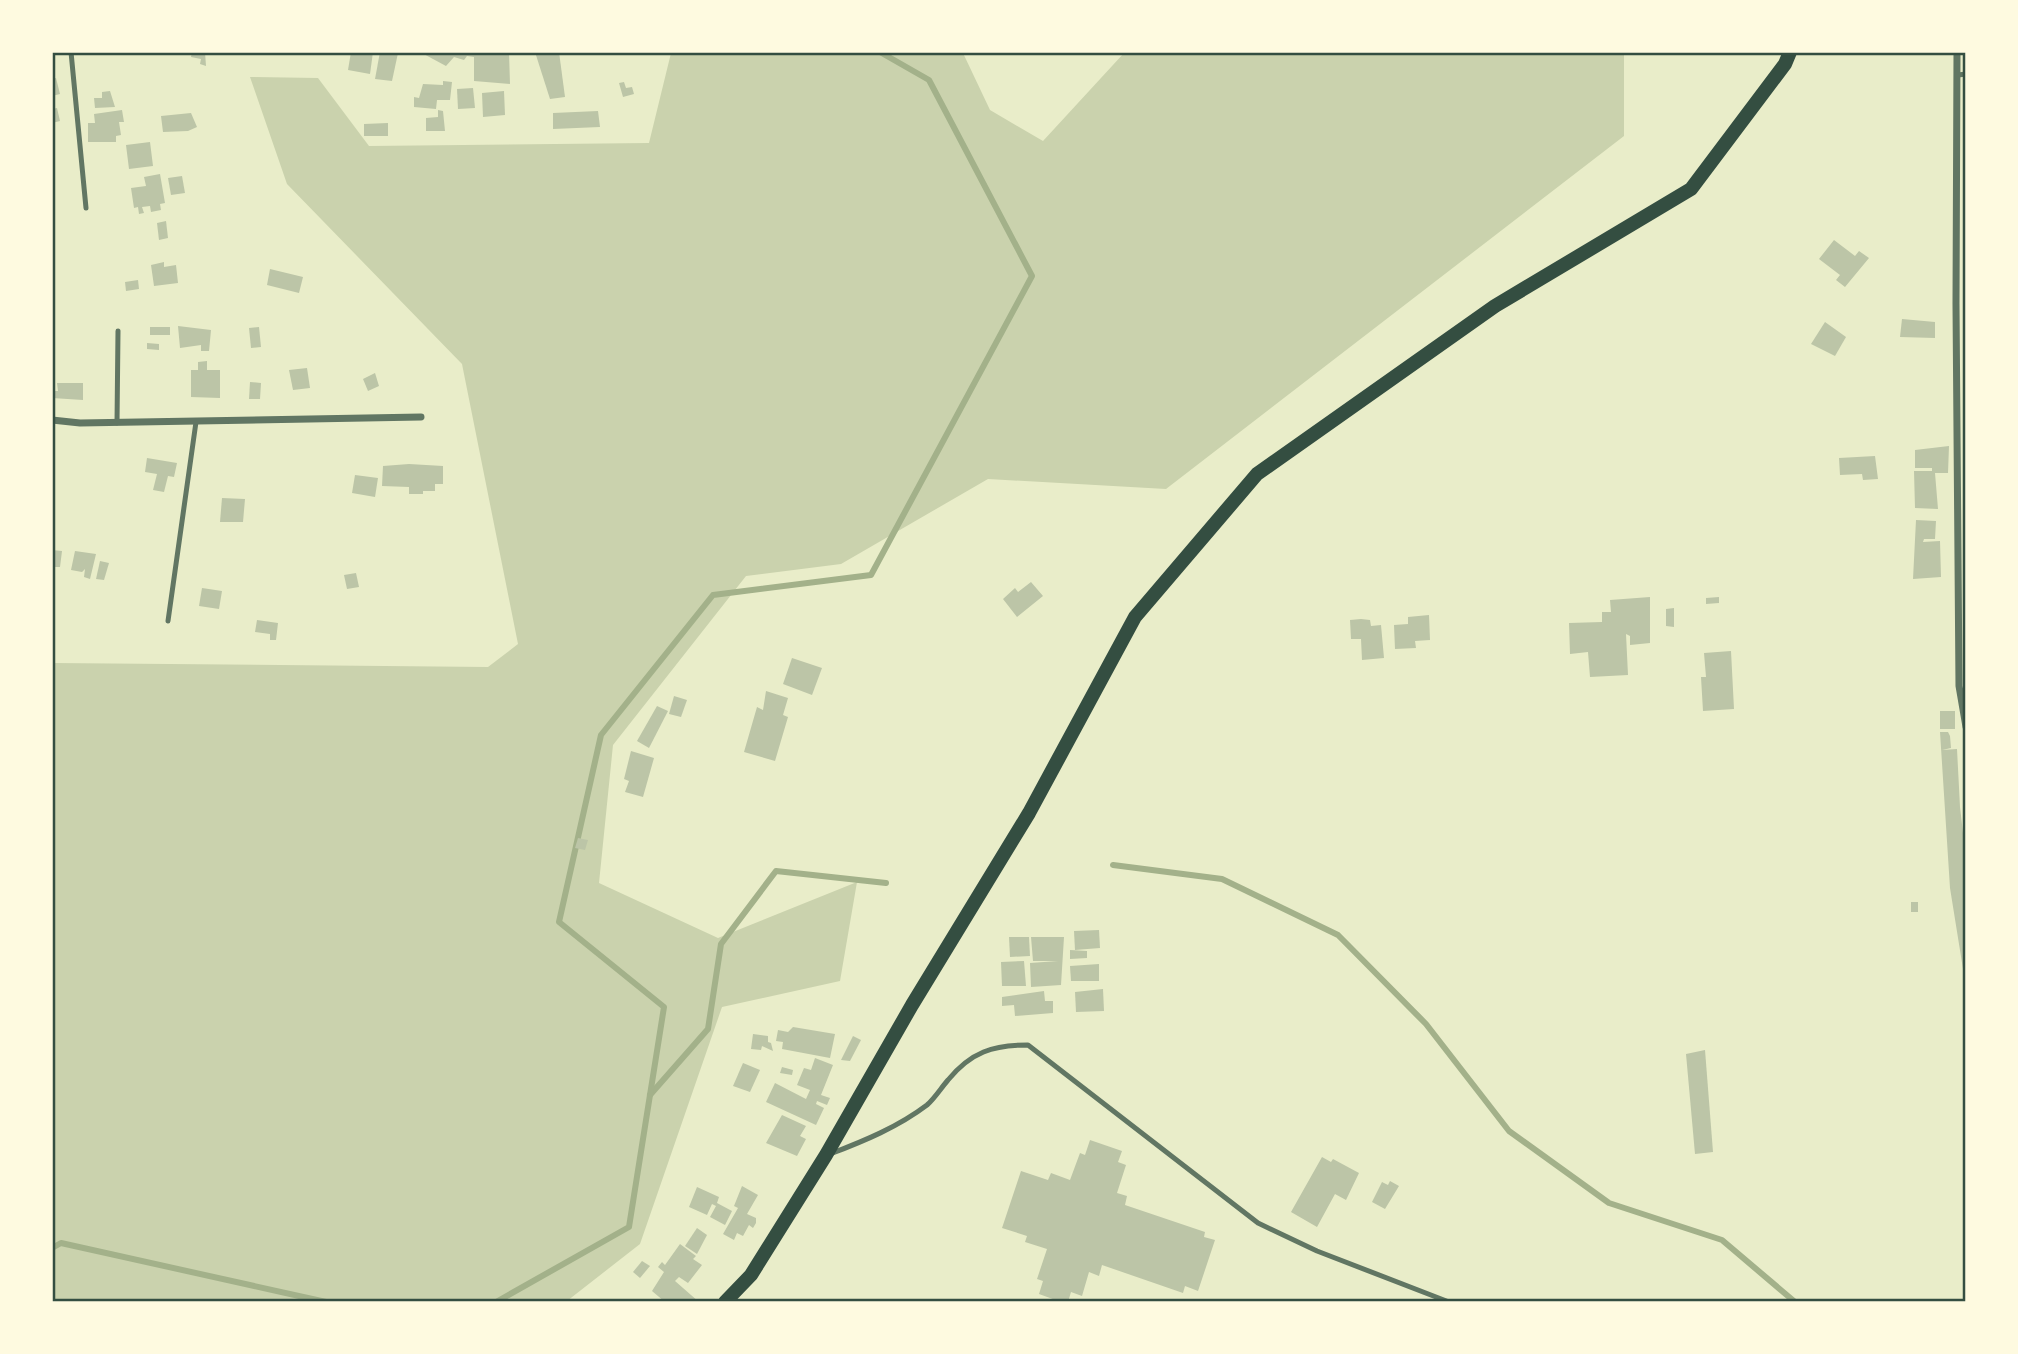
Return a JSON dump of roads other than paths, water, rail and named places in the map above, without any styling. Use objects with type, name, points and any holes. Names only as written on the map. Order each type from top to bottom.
[{"type":"main road","points":[[724,1301],[751,1275],[826,1155],[912,1005],[1029,813],[1135,617],[1257,474],[1495,306],[1691,189],[1785,64],[1790,52]]},
{"type":"street","points":[[1958,52],[1962,75],[1956,304],[1959,686],[1965,727]]},
{"type":"street","points":[[1956,304],[1965,306]]},
{"type":"street","points":[[52,420],[117,423],[421,417]]},
{"type":"lane","points":[[71,52],[86,208]]},
{"type":"lane","points":[[117,423],[118,331]]},
{"type":"lane","points":[[168,621],[196,422]]},
{"type":"lane","points":[[1959,686],[1965,694]]},
{"type":"lane","points":[[826,1155],[892,1128],[929,1103],[960,1066],[977,1053],[999,1045],[1028,1045],[1258,1223],[1317,1251],[1449,1301]]},
{"type":"waterway","points":[[496,1302],[629,1227],[664,1007],[559,922],[601,735],[713,595],[871,575],[1032,276],[929,80],[880,52]]},
{"type":"waterway","points":[[1113,865],[1222,879],[1338,935],[1426,1024],[1509,1131],[1609,1203],[1722,1240],[1795,1302]]},
{"type":"waterway","points":[[650,1095],[708,1029],[721,944],[776,871],[886,883]]},
{"type":"waterway","points":[[52,1248],[61,1243],[326,1302]]}]
